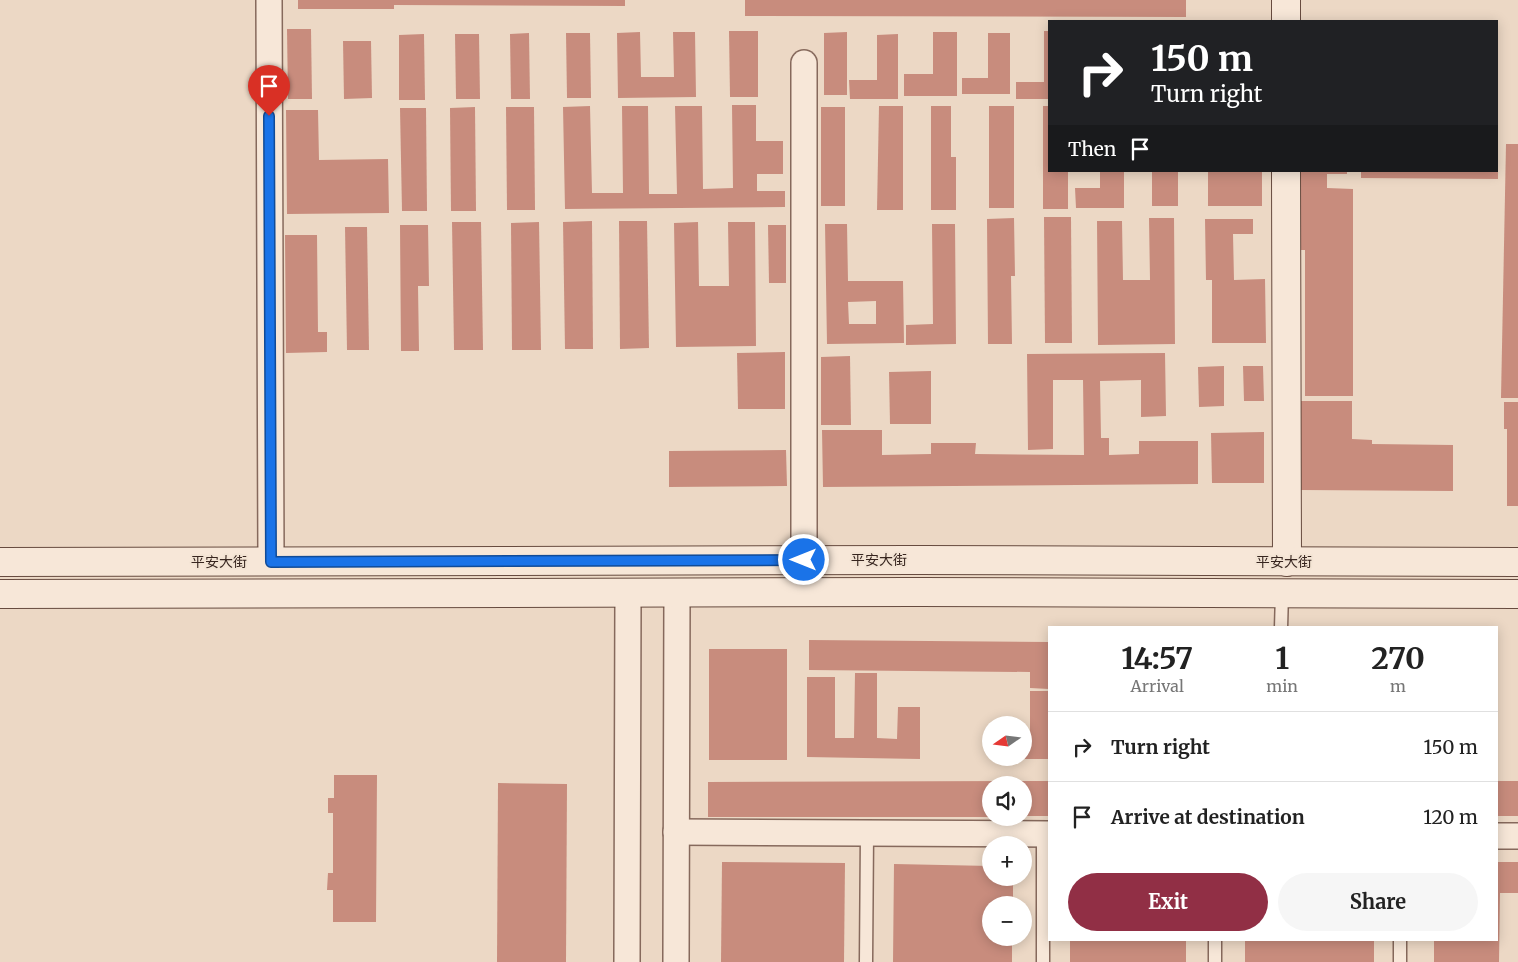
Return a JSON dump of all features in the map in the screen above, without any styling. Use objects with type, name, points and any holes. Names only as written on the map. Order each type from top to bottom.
[{"type":"main road","points":[[1286,0],[1286,20]]},
{"type":"main road","points":[[1286,172],[1287,562]]},
{"type":"main road","name":"平安大街","points":[[0,562],[804,560],[1518,562]]},
{"type":"main road","points":[[0,594],[1518,594]]},
{"type":"street","points":[[269,0],[271,562]]},
{"type":"street","points":[[804,62],[804,560]]},
{"type":"street","points":[[627,962],[628,593]]},
{"type":"street","points":[[676,962],[677,593]]},
{"type":"street","points":[[676,832],[1046,834]]},
{"type":"street","points":[[1498,836],[1518,836]]},
{"type":"lane","points":[[1281,626],[1282,593]]},
{"type":"lane","points":[[866,833],[866,962]]},
{"type":"lane","points":[[1043,962],[1046,834]]},
{"type":"lane","points":[[1215,941],[1215,962]]},
{"type":"lane","points":[[1400,941],[1400,962]]},
{"type":"building","points":[[298,0],[625,0],[625,6],[394,5],[394,9],[298,9]]},
{"type":"building","points":[[745,0],[1186,0],[1186,17],[745,16]]},
{"type":"building","points":[[287,29],[311,29],[312,99],[288,99]]},
{"type":"building","points":[[729,31],[758,31],[758,97],[730,97]]},
{"type":"building","points":[[1044,31],[1048,31],[1048,99],[1016,99],[1016,82],[1044,82]]},
{"type":"building","points":[[640,32],[641,77],[674,77],[673,32],[695,32],[696,97],[618,98],[617,33]]},
{"type":"building","points":[[847,32],[847,95],[824,95],[824,33]]},
{"type":"building","points":[[933,32],[957,32],[957,96],[904,96],[904,74],[933,74]]},
{"type":"building","points":[[529,33],[530,99],[511,99],[510,34]]},
{"type":"building","points":[[566,33],[590,33],[591,98],[567,98]]},
{"type":"building","points":[[988,33],[1010,33],[1010,94],[962,94],[962,78],[988,78]]},
{"type":"building","points":[[424,34],[425,100],[399,100],[399,35]]},
{"type":"building","points":[[455,34],[479,34],[480,99],[456,99]]},
{"type":"building","points":[[898,34],[898,99],[850,99],[849,80],[877,80],[877,35]]},
{"type":"building","points":[[343,41],[371,41],[372,98],[344,99]]},
{"type":"building","points":[[732,105],[756,105],[756,141],[783,141],[783,174],[757,174],[757,191],[785,191],[785,207],[565,209],[563,107],[590,106],[592,193],[623,193],[622,106],[648,106],[649,194],[677,194],[675,106],[702,106],[703,189],[733,188]]},
{"type":"building","points":[[879,106],[903,106],[903,210],[877,210]]},
{"type":"building","points":[[931,106],[951,106],[951,157],[956,157],[956,210],[931,210]]},
{"type":"building","points":[[989,106],[1014,106],[1014,208],[989,208]]},
{"type":"building","points":[[1043,106],[1048,106],[1048,172],[1068,172],[1068,209],[1043,209]]},
{"type":"building","points":[[475,107],[476,211],[451,211],[450,108]]},
{"type":"building","points":[[506,107],[534,107],[535,210],[507,210]]},
{"type":"building","points":[[821,107],[845,107],[845,206],[821,206]]},
{"type":"building","points":[[400,108],[426,108],[427,211],[402,211]]},
{"type":"building","points":[[286,110],[318,110],[319,160],[388,159],[389,213],[287,214]]},
{"type":"building","points":[[1506,144],[1518,144],[1518,398],[1501,398]]},
{"type":"building","points":[[1100,172],[1124,172],[1124,208],[1076,208],[1075,188],[1100,188]]},
{"type":"building","points":[[1152,172],[1178,172],[1178,206],[1152,206]]},
{"type":"building","points":[[1208,172],[1262,172],[1262,206],[1208,206]]},
{"type":"building","points":[[1301,172],[1347,172],[1347,174],[1327,174],[1327,188],[1353,189],[1353,396],[1305,396],[1305,250],[1300,250]]},
{"type":"building","points":[[1361,172],[1498,172],[1498,179],[1361,178]]},
{"type":"building","points":[[1044,217],[1071,217],[1072,343],[1045,343]]},
{"type":"building","points":[[1014,218],[1015,276],[1011,276],[1012,344],[988,344],[987,219]]},
{"type":"building","points":[[1149,218],[1174,218],[1175,344],[1098,345],[1097,221],[1122,221],[1123,280],[1150,280]]},
{"type":"building","points":[[1205,219],[1253,219],[1253,234],[1233,234],[1234,280],[1265,279],[1266,343],[1212,343],[1212,280],[1206,280]]},
{"type":"building","points":[[592,221],[593,349],[565,349],[563,222]]},
{"type":"building","points":[[619,221],[647,221],[649,348],[620,349]]},
{"type":"building","points":[[452,222],[481,222],[483,350],[454,350]]},
{"type":"building","points":[[539,222],[541,350],[512,350],[511,223]]},
{"type":"building","points":[[698,222],[699,286],[729,286],[728,222],[755,222],[756,346],[676,347],[674,223]]},
{"type":"building","points":[[825,224],[847,224],[848,281],[903,281],[904,343],[827,344]],"holes":[[[876,301],[876,324],[849,324],[848,302]]]},
{"type":"building","points":[[932,224],[955,224],[956,344],[906,345],[906,325],[933,324]]},
{"type":"building","points":[[400,225],[428,225],[429,286],[418,286],[419,351],[401,351]]},
{"type":"building","points":[[768,225],[786,225],[786,283],[769,283]]},
{"type":"building","points":[[345,227],[367,227],[369,350],[347,350]]},
{"type":"building","points":[[285,235],[317,235],[318,332],[327,332],[327,352],[286,353]]},
{"type":"building","points":[[785,352],[785,409],[738,409],[737,353]]},
{"type":"building","points":[[1165,353],[1166,416],[1141,417],[1141,380],[1100,381],[1101,438],[1109,438],[1109,455],[1139,454],[1139,441],[1198,441],[1198,484],[823,487],[822,430],[882,430],[882,455],[931,454],[931,443],[976,443],[975,454],[1084,455],[1083,380],[1053,380],[1053,449],[1028,450],[1027,354]]},
{"type":"building","points":[[850,356],[851,425],[821,425],[821,357]]},
{"type":"building","points":[[1224,366],[1224,406],[1199,407],[1198,367]]},
{"type":"building","points":[[1243,366],[1263,366],[1264,401],[1244,401]]},
{"type":"building","points":[[931,371],[931,424],[890,424],[889,372]]},
{"type":"building","points":[[1301,401],[1352,401],[1352,439],[1372,440],[1372,444],[1453,445],[1453,491],[1301,490]]},
{"type":"building","points":[[1504,402],[1518,402],[1518,506],[1507,506],[1507,429],[1504,429]]},
{"type":"building","points":[[1264,432],[1264,483],[1212,483],[1211,433]]},
{"type":"building","points":[[786,450],[787,486],[669,487],[669,451]]},
{"type":"building","points":[[809,640],[1048,642],[1048,689],[1030,688],[1030,672],[809,670]]},
{"type":"building","points":[[709,649],[787,649],[787,760],[709,760]]},
{"type":"building","points":[[855,673],[877,673],[877,738],[897,739],[898,707],[920,707],[920,759],[807,757],[807,677],[835,677],[835,738],[854,738]]},
{"type":"building","points":[[1030,691],[1048,691],[1048,759],[1032,759]]},
{"type":"building","points":[[334,775],[377,775],[376,922],[333,922],[333,890],[327,890],[328,873],[333,873],[333,813],[328,813],[328,798],[334,798]]},
{"type":"building","points":[[982,781],[982,817],[708,817],[708,782]]},
{"type":"building","points":[[1032,781],[1048,781],[1048,816],[1032,816]]},
{"type":"building","points":[[1498,781],[1518,781],[1518,816],[1498,816]]},
{"type":"building","points":[[498,783],[567,784],[566,962],[497,962]]},
{"type":"building","points":[[722,862],[845,863],[844,962],[721,962]]},
{"type":"building","points":[[1498,862],[1518,862],[1518,893],[1500,893],[1499,962],[1434,962],[1434,941],[1498,941]]},
{"type":"building","points":[[894,864],[982,866],[982,886],[1013,886],[1013,896],[982,896],[982,946],[1012,946],[1012,962],[893,962]]},
{"type":"building","points":[[1070,941],[1186,941],[1186,962],[1070,962]]},
{"type":"building","points":[[1245,941],[1374,941],[1374,962],[1245,962]]},
{"type":"route","points":[[269,116],[271,562],[804,560]]}]
